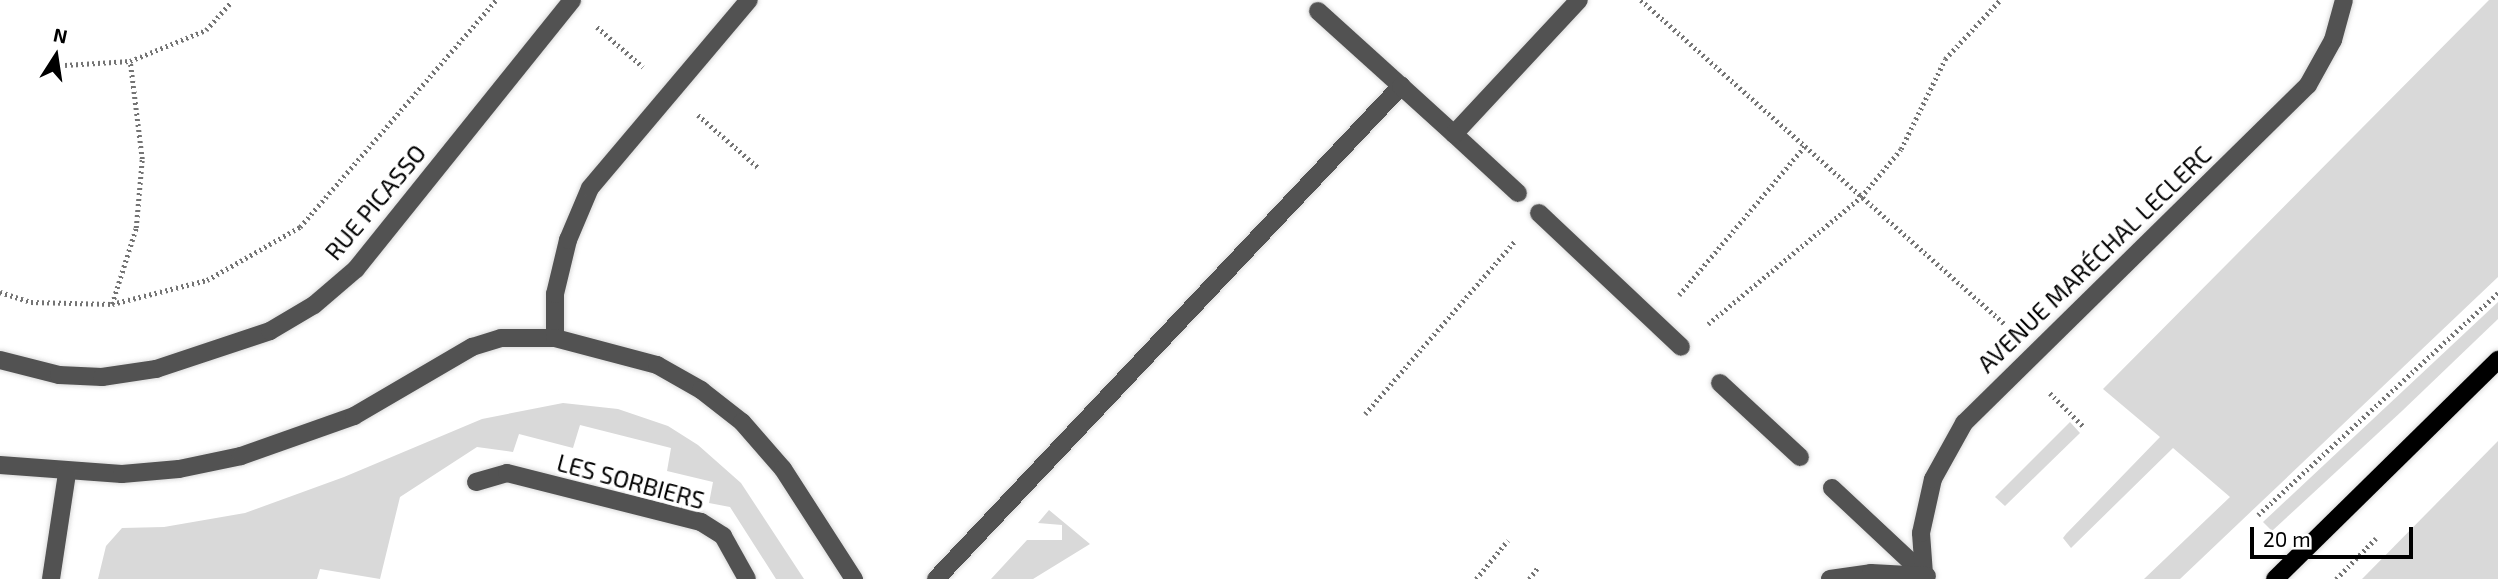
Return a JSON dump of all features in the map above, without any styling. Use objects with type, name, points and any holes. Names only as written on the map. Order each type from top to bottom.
[{"type":"main road","points":[[2275,579],[2498,360]]},
{"type":"street","name":"RUE PICASSO","points":[[0,360],[59,375],[102,377],[156,369],[270,331],[314,305],[356,270],[572,0]]},
{"type":"street","points":[[555,338],[555,294],[568,240],[590,188],[749,0]]},
{"type":"street","points":[[1454,134],[1579,0]]},
{"type":"street","name":"AVENUE MARÉCHAL LECLERC","points":[[1928,577],[1921,533],[1933,479],[1964,423],[2308,85],[2333,40],[2344,0]]},
{"type":"street","points":[[1318,11],[1518,193]]},
{"type":"street","points":[[936,579],[1401,86]]},
{"type":"street","points":[[1539,213],[1681,347]]},
{"type":"street","points":[[0,465],[67,473],[179,469],[268,448],[354,416],[472,347],[501,338],[555,338],[657,365],[701,390],[742,422],[783,469],[854,579]]},
{"type":"street","points":[[1720,383],[1800,457]]},
{"type":"street","points":[[51,579],[67,473]]},
{"type":"street","name":"LES SORBIERS","points":[[476,482],[507,473],[701,522],[723,536],[747,579]]},
{"type":"street","points":[[1832,488],[1928,577]]},
{"type":"street","points":[[1830,579],[1871,573],[1928,577]]},
{"type":"path","points":[[0,292],[31,302],[112,303],[207,280],[300,227],[496,0]]},
{"type":"path","points":[[1641,0],[2005,324]]},
{"type":"path","points":[[1681,347],[1861,197],[1901,149],[1945,59],[2000,0]]},
{"type":"path","points":[[65,65],[130,61],[206,30],[231,2]]},
{"type":"path","points":[[598,28],[646,69]]},
{"type":"path","points":[[112,303],[136,228],[142,159],[130,61]]},
{"type":"path","points":[[695,112],[760,169]]},
{"type":"path","points":[[1656,322],[1805,146]]},
{"type":"path","points":[[1365,414],[1539,213]]},
{"type":"path","points":[[2258,515],[2498,293]]},
{"type":"path","points":[[2050,393],[2085,428]]},
{"type":"path","points":[[1476,579],[1508,540]]},
{"type":"path","points":[[1529,579],[1538,567]]},
{"type":"shaded area","points":[[2489,0],[2498,0],[2498,277],[2180,579],[2144,579],[2230,497],[2173,448],[2071,548],[2063,538],[2066,534],[2160,437],[2103,389]]},
{"type":"shaded area","points":[[2498,302],[2498,319],[2402,411],[2272,531],[2263,522]]},
{"type":"shaded area","points":[[563,403],[618,409],[668,426],[698,445],[741,483],[804,579],[776,579],[730,507],[709,503],[713,482],[667,471],[671,448],[580,425],[573,448],[519,434],[513,452],[477,447],[400,497],[380,579],[320,569],[317,579],[98,579],[106,546],[122,528],[164,527],[245,513],[344,477],[482,419]]},
{"type":"shaded area","points":[[2070,422],[2080,433],[2005,506],[1995,497]]},
{"type":"shaded area","points":[[2498,441],[2498,579],[2362,579]]},
{"type":"shaded area","points":[[1049,510],[1090,544],[1033,579],[991,579],[1027,540],[1062,540],[1062,525],[1038,523]]}]
